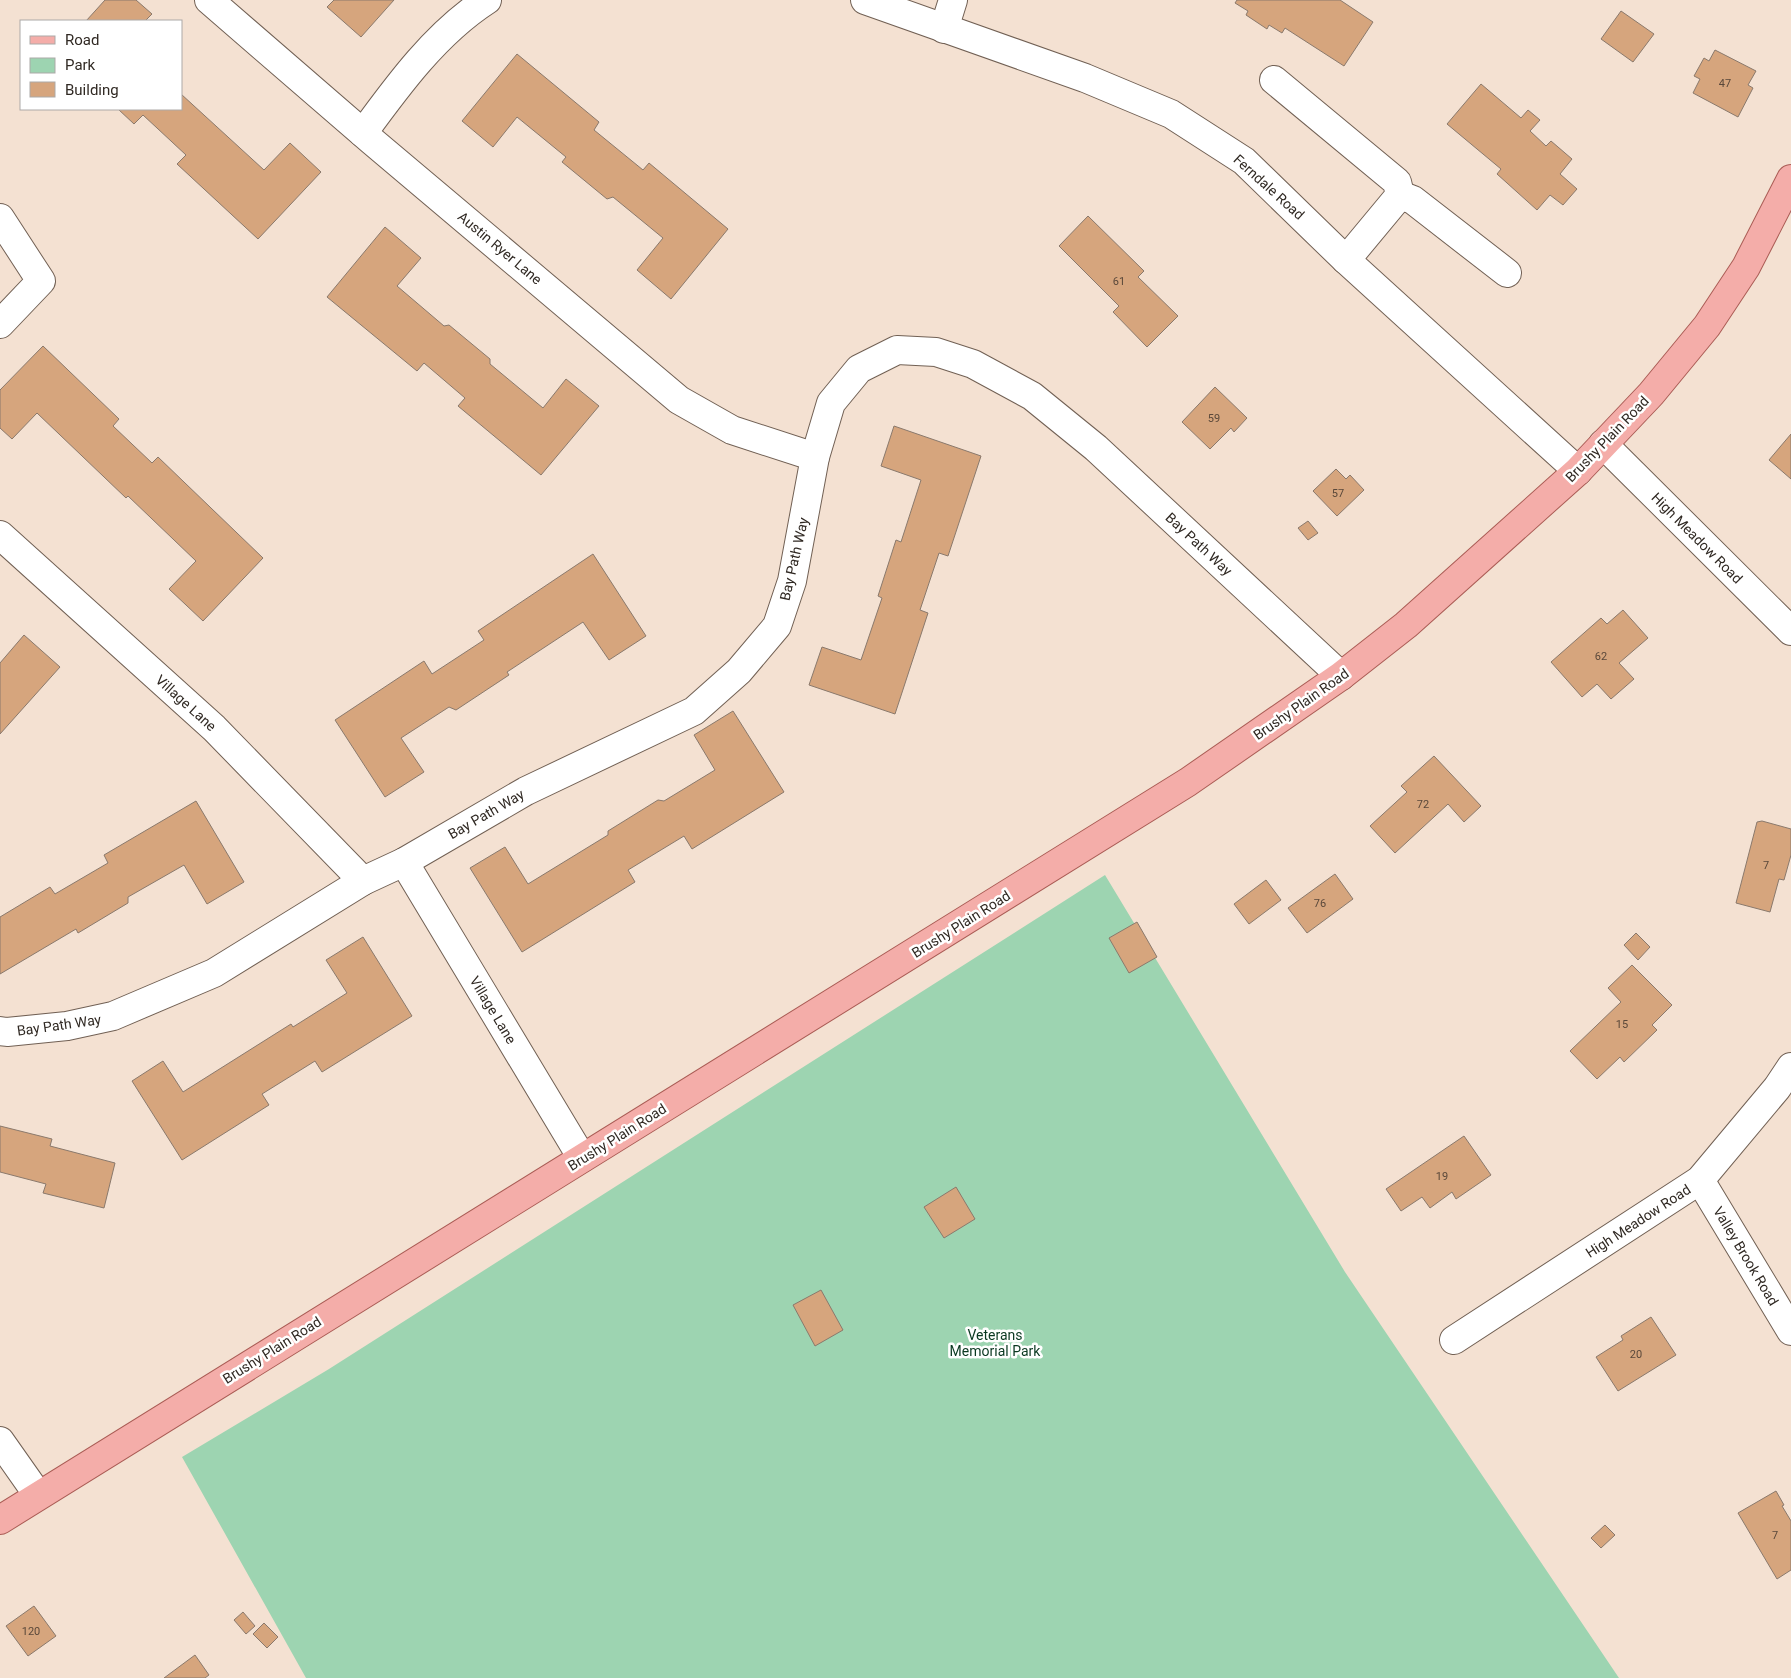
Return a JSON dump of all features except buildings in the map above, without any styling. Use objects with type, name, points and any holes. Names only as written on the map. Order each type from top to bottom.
[{"type":"main road","name":"Brushy Plain Road","points":[[0,1520],[1180,787],[1341,676],[1406,625],[1578,471],[1651,394],[1707,326],[1746,267],[1789,187]]},
{"type":"street","name":"Austin Ryer Lane","points":[[210,0],[363,133],[680,400],[732,430],[815,457]]},
{"type":"street","points":[[363,133],[390,96],[421,59],[455,24],[487,0]]},
{"type":"street","name":"Ferndale Road","points":[[865,0],[1085,78],[1171,114],[1244,161],[1346,260],[1578,471]]},
{"type":"street","points":[[944,29],[953,0]]},
{"type":"street","points":[[1274,80],[1397,182],[1400,194]]},
{"type":"street","points":[[1346,260],[1400,194]]},
{"type":"street","points":[[1400,194],[1413,200],[1507,273]]},
{"type":"street","points":[[0,218],[41,281],[0,324]]},
{"type":"street","name":"Bay Path Way","points":[[0,1031],[8,1032],[67,1026],[114,1016],[214,973],[363,881],[404,862],[526,790],[694,711],[739,671],[777,626],[792,581],[815,457],[831,403],[860,369],[897,350],[936,352],[973,364],[1032,396],[1096,448],[1341,676]]},
{"type":"street","name":"High Meadow Road","points":[[1603,444],[1791,631]]},
{"type":"street","name":"Village Lane","points":[[0,535],[214,728],[363,881]]},
{"type":"street","name":"Village Lane","points":[[404,862],[582,1158]]},
{"type":"street","name":"High Meadow Road","points":[[1454,1340],[1700,1180],[1777,1088],[1791,1067]]},
{"type":"street","name":"Valley Brook Road","points":[[1700,1180],[1791,1331]]},
{"type":"street","points":[[0,1442],[38,1495]]},
{"type":"green space","name":"Veterans Memorial Park","points":[[1105,875],[1345,1272],[1619,1678],[306,1678],[182,1457],[329,1369]]}]
